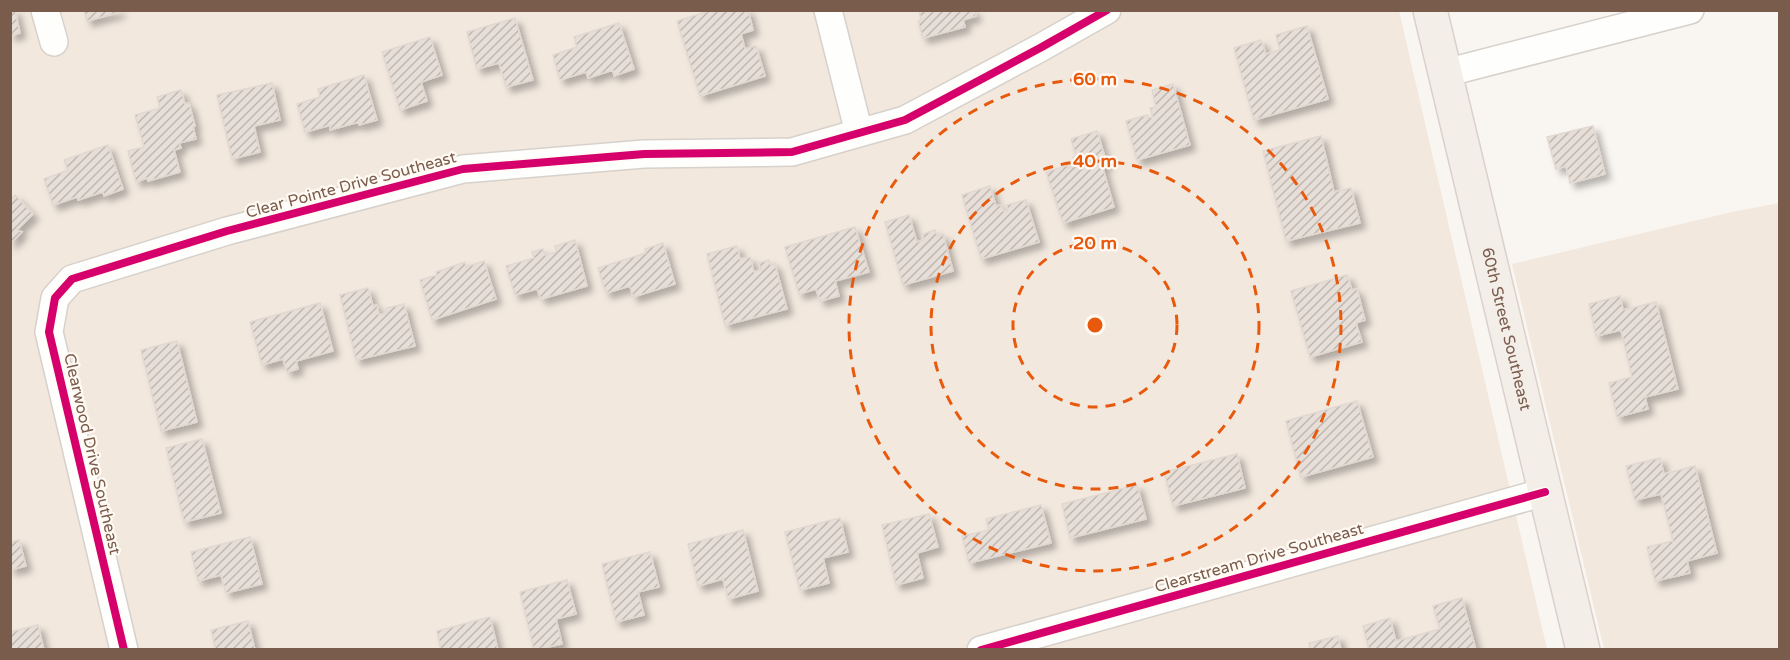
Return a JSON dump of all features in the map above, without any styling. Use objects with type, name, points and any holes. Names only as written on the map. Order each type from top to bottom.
[{"type":"main road","name":"60th Street Southeast","points":[[1430,10],[1583,650]]},
{"type":"street","points":[[45,10],[54,42]]},
{"type":"street","points":[[828,10],[859,133]]},
{"type":"street","name":"Clear Pointe Drive Southeast","points":[[81,276],[227,231],[463,169],[644,154],[792,152],[905,120],[1107,10]]},
{"type":"street","points":[[1445,73],[1690,10]]},
{"type":"street","name":"Clearwood Drive Southeast","points":[[81,276],[72,279],[55,298],[49,332],[124,650]]},
{"type":"street","name":"Clearstream Drive Southeast","points":[[981,650],[1545,492]]},
{"type":"shaded area","points":[[10,11],[1399,11],[1547,649],[11,649]]},
{"type":"shaded area","points":[[1779,203],[1779,649],[1604,649],[1512,264]]},
{"type":"building","points":[[10,10],[15,10],[20,33],[10,36]]},
{"type":"building","points":[[84,10],[120,10],[120,12],[87,21]]},
{"type":"building","points":[[712,10],[748,10],[753,30],[741,34],[745,49],[756,46],[765,76],[700,96],[677,21]]},
{"type":"building","points":[[919,10],[974,10],[976,16],[963,20],[965,27],[923,38],[918,21],[921,20]]},
{"type":"building","points":[[515,18],[533,80],[506,87],[499,63],[477,69],[467,32]]},
{"type":"building","points":[[619,23],[634,69],[614,76],[613,70],[588,78],[586,72],[560,80],[553,55],[577,47],[574,37]]},
{"type":"building","points":[[1307,26],[1328,99],[1254,120],[1234,48],[1261,40],[1266,54],[1280,50],[1276,35]]},
{"type":"building","points":[[430,37],[442,75],[421,82],[427,101],[400,110],[382,52]]},
{"type":"building","points":[[364,75],[377,120],[330,130],[331,125],[305,132],[297,104],[320,97],[318,89]]},
{"type":"building","points":[[272,83],[280,120],[254,126],[260,152],[232,159],[217,95]]},
{"type":"building","points":[[1173,84],[1190,145],[1137,160],[1126,121],[1147,115],[1148,118],[1153,117],[1150,108],[1156,107],[1152,90]]},
{"type":"building","points":[[181,90],[185,104],[189,103],[196,139],[179,143],[181,148],[174,150],[180,172],[136,182],[128,151],[144,147],[135,115],[160,108],[157,97]]},
{"type":"building","points":[[1593,126],[1605,174],[1570,183],[1566,166],[1556,169],[1547,137]]},
{"type":"building","points":[[1097,131],[1107,164],[1102,165],[1114,207],[1063,223],[1046,172],[1069,165],[1069,168],[1076,166],[1073,157],[1076,156],[1071,139]]},
{"type":"building","points":[[1321,136],[1334,192],[1351,188],[1360,223],[1286,241],[1263,151]]},
{"type":"building","points":[[108,145],[123,189],[104,196],[103,192],[53,205],[44,179],[68,170],[64,160]]},
{"type":"building","points":[[990,186],[996,206],[1001,205],[1004,212],[1008,211],[1007,205],[1026,200],[1039,242],[981,259],[962,195]]},
{"type":"building","points":[[15,195],[33,214],[17,230],[22,232],[10,244],[10,200]]},
{"type":"building","points":[[909,215],[917,242],[924,240],[923,234],[935,230],[937,236],[943,234],[953,271],[903,285],[885,222]]},
{"type":"building","points":[[855,227],[869,272],[835,281],[839,296],[820,301],[816,289],[799,294],[785,247]]},
{"type":"building","points":[[575,240],[587,286],[541,299],[537,289],[515,295],[506,266],[534,258],[532,252],[543,249],[545,255],[556,252],[555,246]]},
{"type":"building","points":[[663,243],[675,284],[633,297],[630,286],[606,293],[598,268],[646,253],[645,249]]},
{"type":"building","points":[[737,246],[740,259],[750,257],[754,272],[761,270],[759,263],[769,260],[771,265],[775,264],[787,309],[725,325],[707,254]]},
{"type":"building","points":[[484,261],[496,299],[432,320],[420,280],[465,262],[466,267]]},
{"type":"building","points":[[1347,275],[1352,290],[1357,289],[1365,320],[1356,323],[1362,342],[1310,357],[1291,291]]},
{"type":"building","points":[[368,288],[373,306],[377,305],[379,315],[387,313],[387,308],[404,304],[415,346],[356,360],[340,295]]},
{"type":"building","points":[[1620,296],[1623,310],[1656,302],[1678,389],[1645,397],[1648,409],[1617,417],[1609,383],[1632,377],[1621,330],[1596,336],[1589,304]]},
{"type":"building","points":[[320,303],[333,351],[296,361],[298,369],[287,372],[283,359],[262,365],[250,322]]},
{"type":"building","points":[[177,341],[197,422],[161,431],[141,350]]},
{"type":"building","points":[[1357,401],[1373,457],[1301,477],[1286,421]]},
{"type":"building","points":[[202,439],[221,513],[184,522],[166,448]]},
{"type":"building","points":[[1237,454],[1245,488],[1173,506],[1164,472]]},
{"type":"building","points":[[1660,458],[1664,474],[1695,466],[1717,553],[1687,561],[1690,573],[1655,581],[1647,547],[1673,541],[1661,494],[1635,500],[1626,466]]},
{"type":"building","points":[[1137,485],[1146,519],[1070,538],[1062,504]]},
{"type":"building","points":[[1041,505],[1051,543],[969,563],[962,536],[989,530],[986,519]]},
{"type":"building","points":[[929,514],[938,547],[917,553],[923,578],[896,585],[882,525]]},
{"type":"building","points":[[840,518],[848,552],[823,558],[829,583],[800,590],[785,532]]},
{"type":"building","points":[[743,530],[758,591],[728,599],[723,579],[698,586],[688,544]]},
{"type":"building","points":[[250,537],[262,584],[226,593],[221,575],[198,581],[191,552]]},
{"type":"building","points":[[19,540],[26,566],[10,570],[10,542]]},
{"type":"building","points":[[650,552],[659,587],[638,592],[644,615],[616,622],[602,564]]},
{"type":"building","points":[[567,580],[576,614],[556,619],[562,644],[534,650],[520,592]]},
{"type":"building","points":[[1462,598],[1476,650],[1369,650],[1363,626],[1390,618],[1396,641],[1440,629],[1433,606]]},
{"type":"building","points":[[490,617],[498,650],[441,650],[437,631]]},
{"type":"building","points":[[248,621],[255,650],[216,650],[211,630]]},
{"type":"building","points":[[38,625],[44,650],[10,650],[10,632]]},
{"type":"building","points":[[1338,636],[1341,650],[1310,650],[1309,643]]},
{"type":"cycle path","points":[[124,650],[49,332],[55,298],[72,279],[227,231],[463,169],[644,154],[792,152],[905,120],[1107,10]]},
{"type":"cycle path","points":[[981,650],[1545,492]]}]
